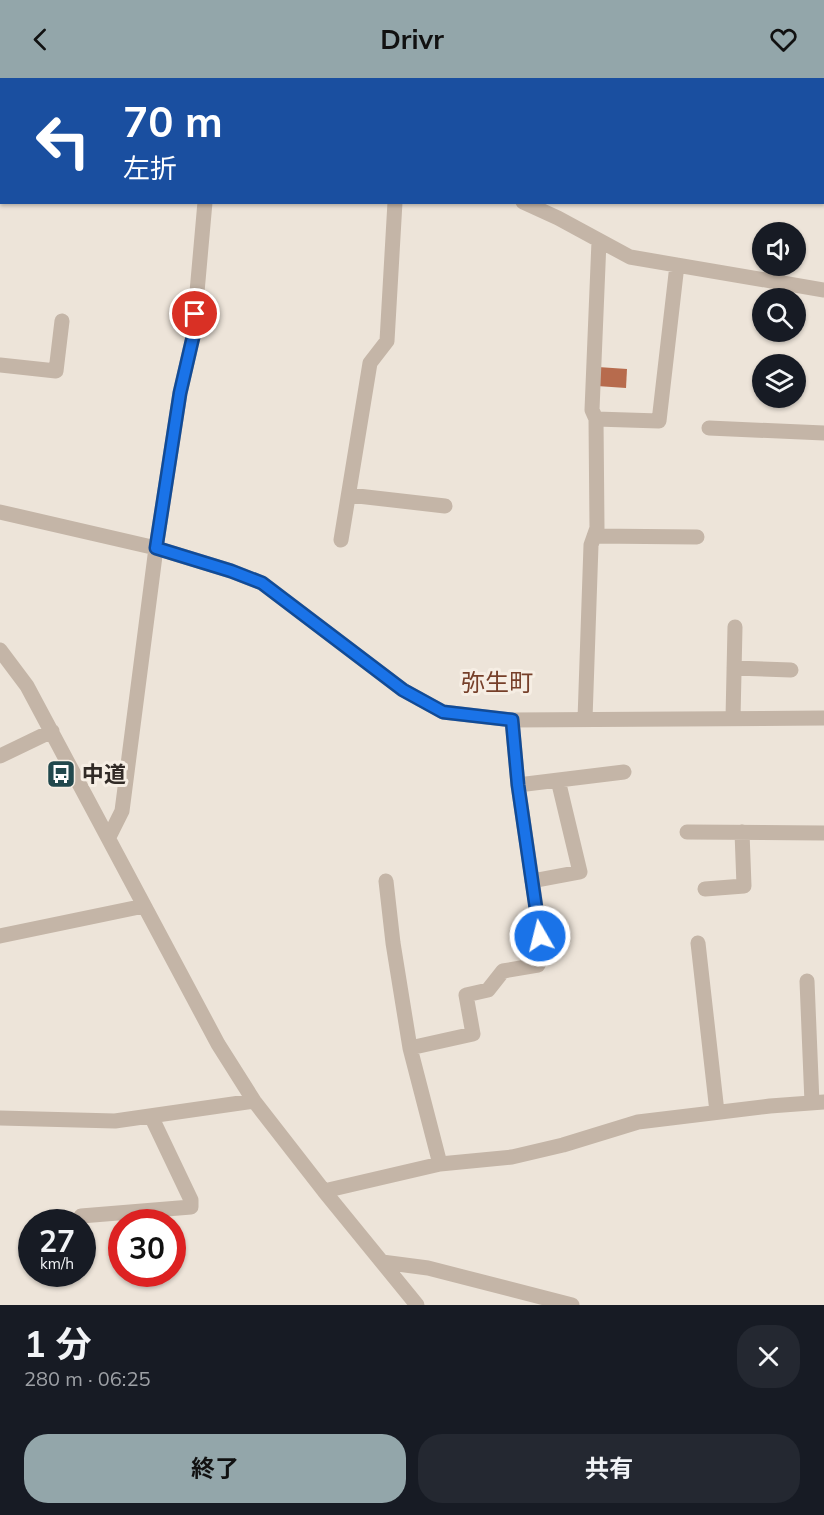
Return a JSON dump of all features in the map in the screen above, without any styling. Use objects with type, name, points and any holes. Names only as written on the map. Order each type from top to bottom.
[{"type":"street","points":[[109,837],[122,811],[156,548],[180,393],[193,337],[205,204]]},
{"type":"street","points":[[341,540],[370,363],[387,341],[395,204]]},
{"type":"street","points":[[527,204],[630,257],[824,290]]},
{"type":"street","points":[[585,719],[591,545],[597,528],[596,419],[592,410],[598,241]]},
{"type":"street","points":[[596,419],[659,422],[677,265]]},
{"type":"street","points":[[0,365],[56,371],[62,321]]},
{"type":"street","points":[[709,428],[824,434]]},
{"type":"street","points":[[349,495],[445,506]]},
{"type":"street","points":[[0,512],[156,548],[262,583],[403,690],[443,712],[512,720],[824,718]]},
{"type":"street","points":[[594,536],[697,537]]},
{"type":"street","points":[[733,718],[735,627]]},
{"type":"street","points":[[0,652],[27,686],[218,1044],[254,1101],[417,1305]]},
{"type":"street","points":[[734,668],[791,670]]},
{"type":"street","points":[[410,1048],[473,1034],[466,995],[488,990],[503,971],[538,965],[543,954],[518,785],[512,720]]},
{"type":"street","points":[[0,756],[52,731]]},
{"type":"street","points":[[518,785],[624,772]]},
{"type":"street","points":[[532,881],[580,872],[558,780]]},
{"type":"street","points":[[687,832],[824,833]]},
{"type":"street","points":[[705,889],[744,886],[742,832]]},
{"type":"street","points":[[386,881],[410,1048],[440,1164]]},
{"type":"street","points":[[0,936],[144,906]]},
{"type":"street","points":[[698,943],[717,1112]]},
{"type":"street","points":[[324,1191],[440,1164],[513,1157],[563,1145],[638,1122],[818,1102],[807,981]]},
{"type":"street","points":[[0,1118],[115,1121],[254,1101]]},
{"type":"street","points":[[96,1215],[191,1207],[190,1200],[151,1116]]},
{"type":"street","points":[[382,1262],[428,1268],[572,1305]]},
{"type":"building","points":[[598,367],[627,369],[626,388],[597,386]]},
{"type":"place","name":"中道","points":[[61,774]]},
{"type":"district","name":"弥生町","points":[[497,683]]},
{"type":"route","points":[[195,314],[193,337],[180,393],[156,548],[262,583],[403,690],[443,712],[512,720],[518,785],[540,936]]}]
